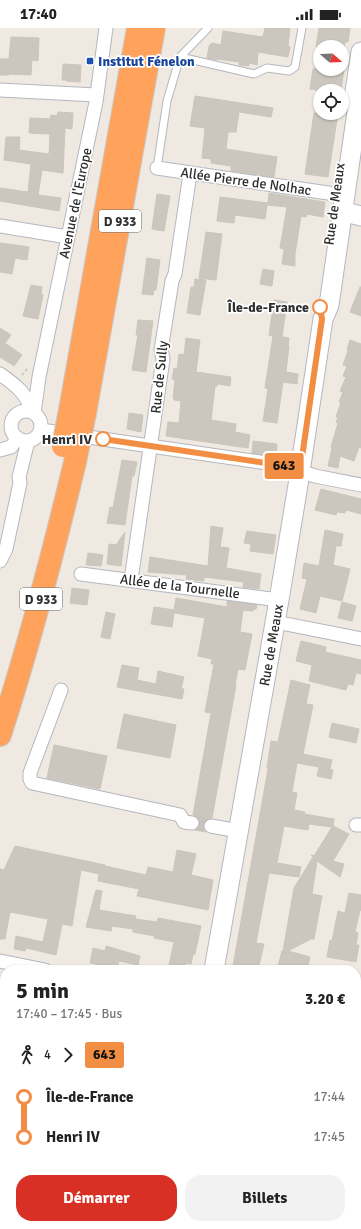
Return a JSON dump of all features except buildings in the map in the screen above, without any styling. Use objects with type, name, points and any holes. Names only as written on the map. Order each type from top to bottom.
[{"type":"highway","name":"D 933","points":[[78,412],[138,28]]},
{"type":"highway","name":"D 933","points":[[0,735],[32,630],[52,556],[68,460],[154,28]]},
{"type":"highway","name":"D 933","points":[[0,685],[34,568],[68,460]]},
{"type":"main road","name":"Rue de Meaux","points":[[322,319],[320,305],[358,105],[352,98],[361,52]]},
{"type":"main road","name":"Rue de Meaux","points":[[215,965],[276,622],[322,319],[328,305],[332,284],[339,202]]},
{"type":"main road","points":[[339,202],[361,216]]},
{"type":"street","name":"Avenue de l'Europe","points":[[28,409],[38,381],[68,237],[96,94],[106,28]]},
{"type":"street","points":[[0,90],[96,94]]},
{"type":"street","name":"Allée Pierre de Nolhac","points":[[157,168],[339,202]]},
{"type":"street","name":"Rue de Sully","points":[[131,580],[163,359],[161,350],[172,281],[175,274],[190,174]]},
{"type":"street","points":[[0,226],[68,237]]},
{"type":"street","points":[[0,374],[25,395],[28,409],[38,418],[41,424],[41,430],[37,436],[23,440],[11,447],[0,450]]},
{"type":"street","points":[[17,387],[27,386],[38,381]]},
{"type":"street","points":[[23,440],[13,432],[12,424],[14,418],[28,409]]},
{"type":"street","points":[[41,430],[280,465],[315,476],[361,485]]},
{"type":"street","points":[[0,560],[6,549],[20,483],[19,477],[23,440]]},
{"type":"street","name":"Allée de la Tournelle","points":[[81,574],[279,600]]},
{"type":"street","points":[[276,622],[361,639]]},
{"type":"street","points":[[61,690],[30,773],[32,783],[180,815],[184,822],[192,823]]},
{"type":"street","points":[[211,826],[239,830]]},
{"type":"street","points":[[0,961],[20,965]]},
{"type":"lane","points":[[157,168],[167,100],[180,57],[208,28]]},
{"type":"lane","points":[[180,57],[254,74],[268,68],[289,71],[295,67],[302,28]]},
{"type":"tunnel","points":[[192,823],[211,826]]},
{"type":"bus line","name":"643","points":[[103,439],[280,465],[300,471],[322,319],[320,307]]},
{"type":"place","name":"Institut Fénelon","points":[[90,61]]},
{"type":"place","name":"Île-de-France","points":[[320,307]]},
{"type":"place","name":"Henri IV","points":[[103,439]]}]
